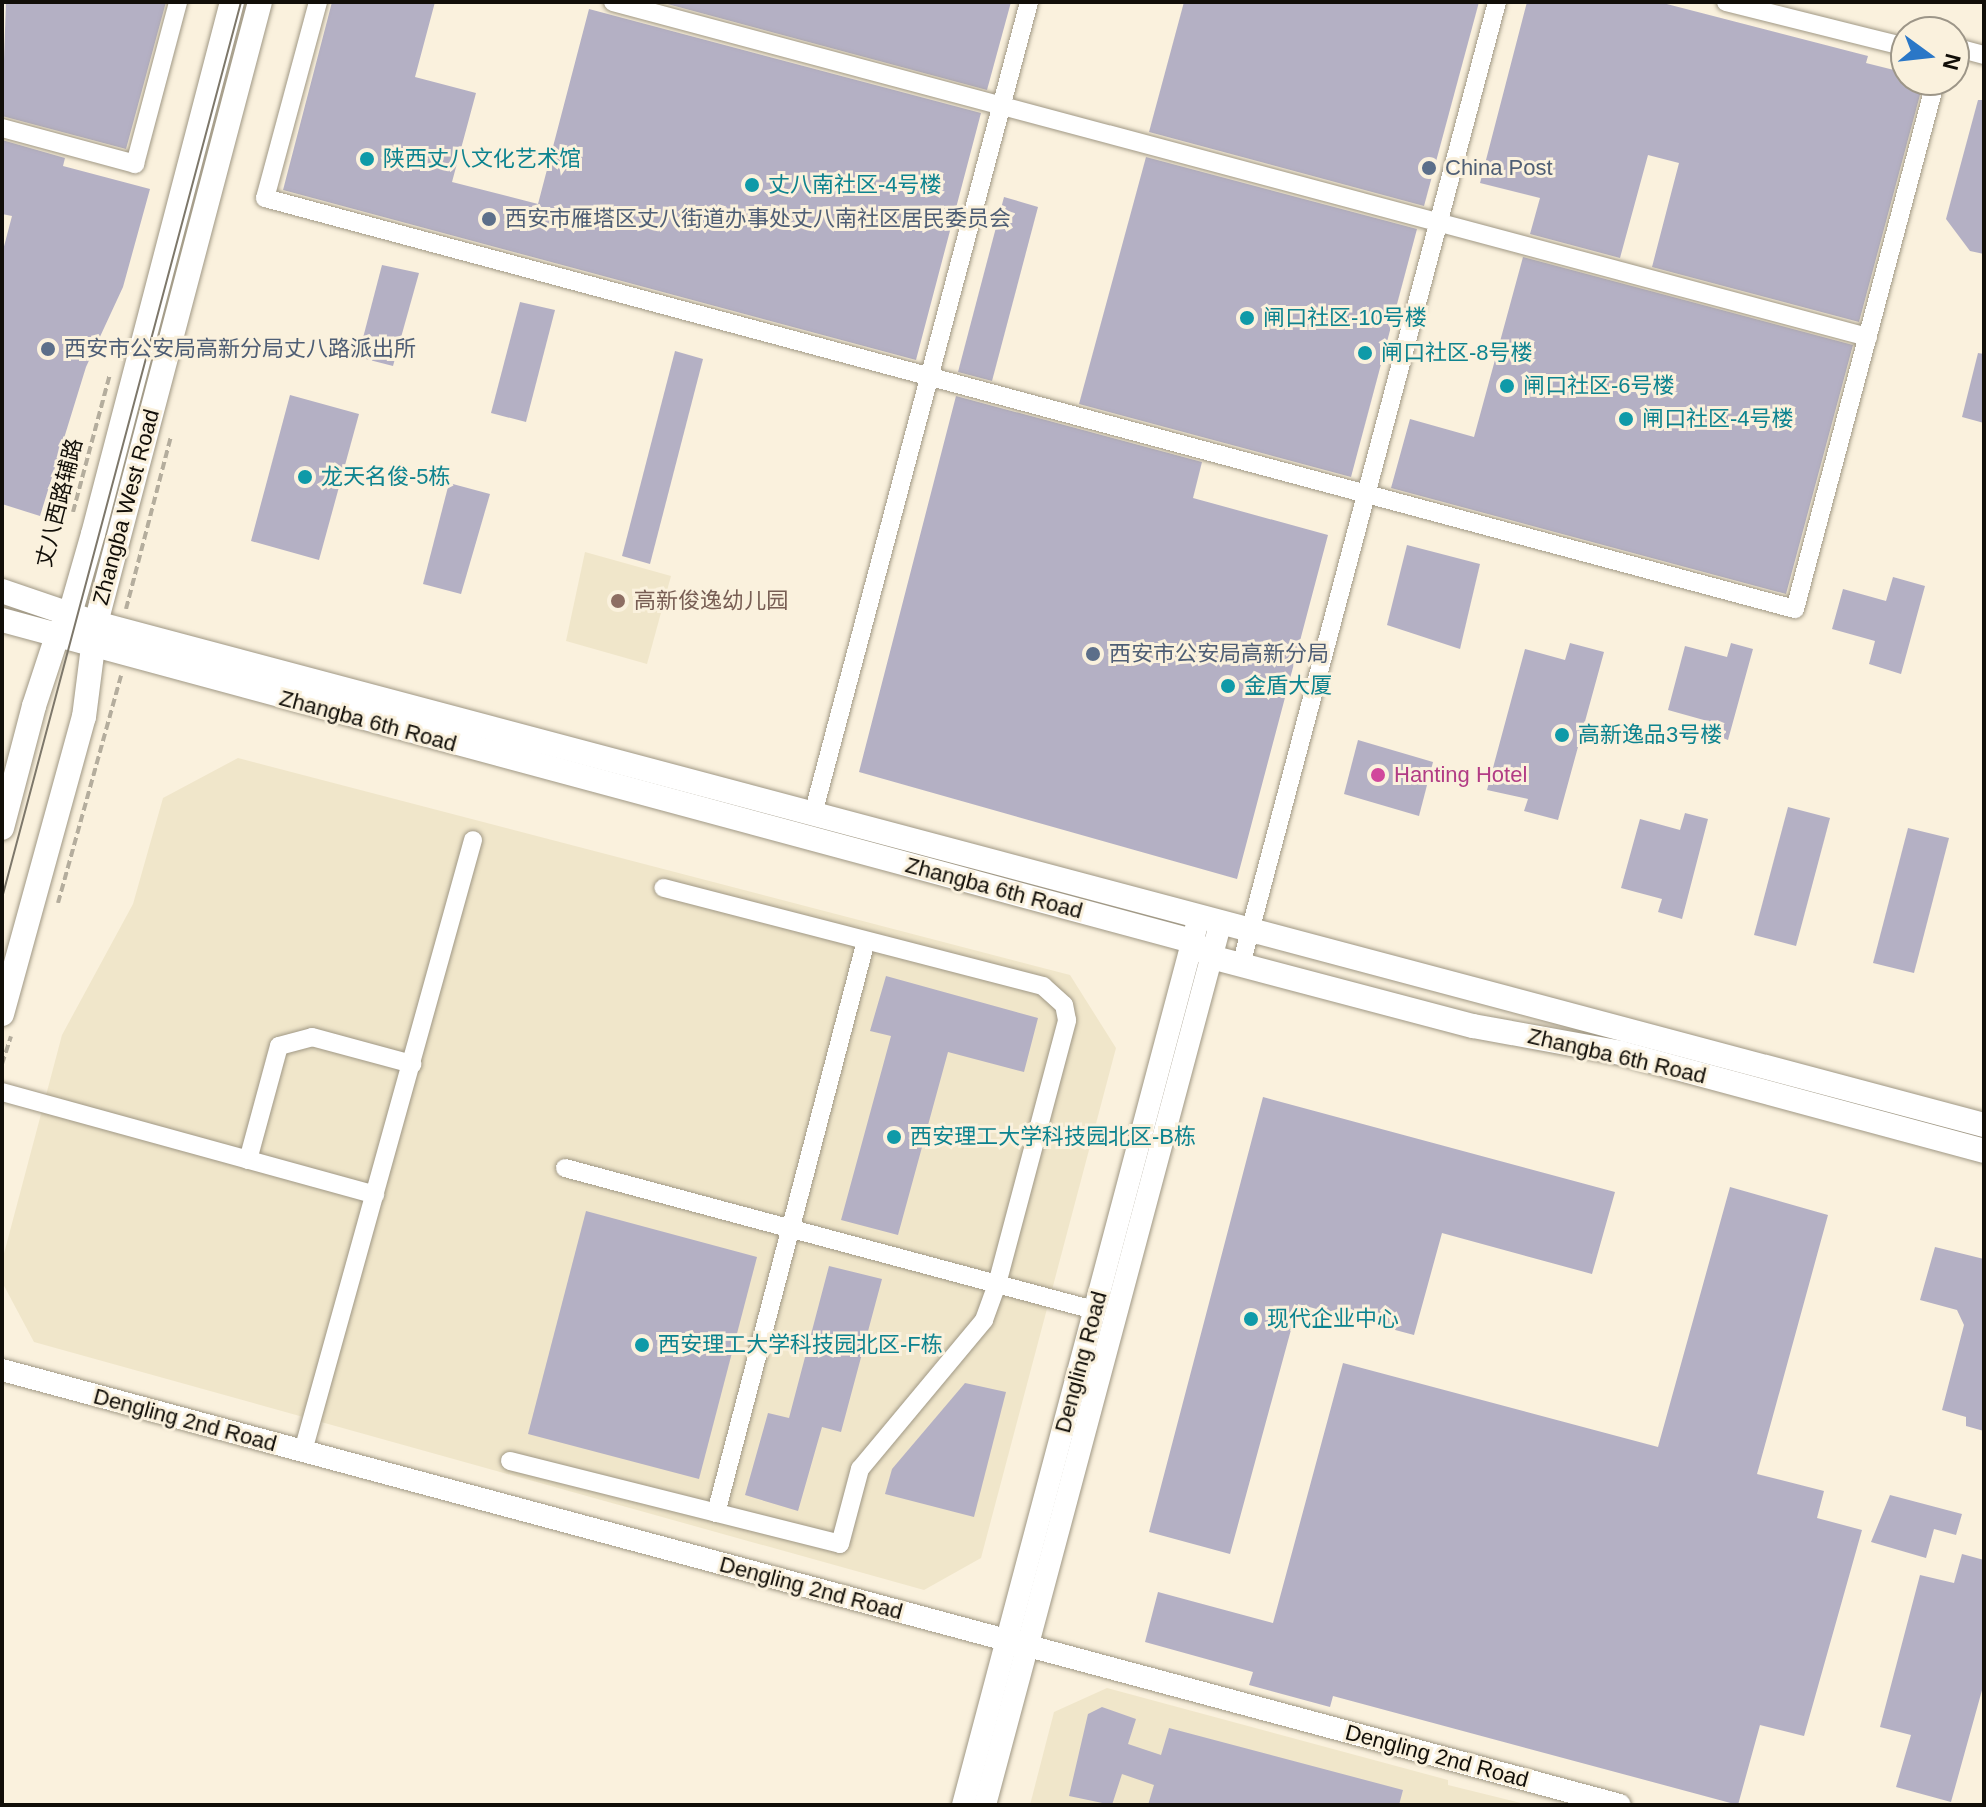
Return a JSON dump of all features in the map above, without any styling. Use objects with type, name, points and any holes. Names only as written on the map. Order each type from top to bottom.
[{"type":"main road","name":"Zhangba West Road","points":[[2,828],[57,636],[70,614],[232,2]]},
{"type":"main road","name":"Zhangba West Road","points":[[2,1014],[84,717],[93,634],[260,2]]},
{"type":"main road","name":"Zhangba 6th Road","points":[[2,591],[70,614],[93,634],[1203,928],[1249,933],[1984,1125]]},
{"type":"main road","name":"Zhangba 6th Road","points":[[2,620],[57,636],[93,634],[813,814],[1203,928]]},
{"type":"main road","name":"Zhangba 6th Road","points":[[1203,928],[1211,957],[1473,1026],[1621,1053],[1984,1151]]},
{"type":"street","points":[[2,128],[135,164],[178,2]]},
{"type":"street","points":[[318,2],[265,198],[1795,609],[1932,96]]},
{"type":"street","points":[[613,2],[1868,337]]},
{"type":"street","points":[[813,814],[1029,2]]},
{"type":"street","points":[[1241,965],[1497,2]]},
{"type":"street","points":[[1726,2],[1890,43]]},
{"type":"street","points":[[303,1451],[473,840]]},
{"type":"street","points":[[510,1461],[840,1544],[860,1469],[984,1320],[997,1284],[1067,1020],[1064,1005],[1043,986],[663,888]]},
{"type":"street","name":"Dengling Road","points":[[985,1805],[1017,1644],[1094,1310],[1203,928]]},
{"type":"street","points":[[716,1513],[866,941]]},
{"type":"street","name":"Dengling Road","points":[[963,1805],[1017,1644],[1211,957]]},
{"type":"street","points":[[248,1160],[279,1046],[312,1037],[412,1064]]},
{"type":"street","points":[[2,1092],[375,1195]]},
{"type":"street","points":[[565,1168],[1094,1310]]},
{"type":"street","name":"Dengling 2nd Road","points":[[2,1370],[1620,1805]]},
{"type":"path","name":"丈八西路辅路","points":[[69,526],[114,366]]},
{"type":"shaded area","name":"高新俊逸幼儿园","points":[[585,552],[671,576],[647,664],[566,641]]},
{"type":"shaded area","points":[[238,758],[1070,975],[1116,1048],[981,1558],[924,1590],[34,1342],[2,1282],[2,1261],[62,1035],[133,904],[163,798]]},
{"type":"shaded area","points":[[1107,1688],[1448,1780],[1448,1785],[1529,1805],[1030,1805],[1054,1712]]},
{"type":"building","points":[[6,2],[166,2],[126,149],[2,116]]},
{"type":"building","points":[[332,2],[435,2],[415,77],[476,93],[452,182],[538,204],[589,9],[981,113],[916,360],[283,190]]},
{"type":"building","points":[[660,2],[1011,2],[987,90]]},
{"type":"building","points":[[1184,2],[1479,2],[1424,206],[1149,132]]},
{"type":"building","points":[[1527,2],[1659,2],[1868,56],[1866,63],[1890,69],[1890,96],[1920,96],[1859,322],[1652,267],[1679,163],[1648,155],[1620,258],[1530,234],[1540,198],[1480,183]]},
{"type":"building","points":[[1978,100],[1984,100],[1984,254],[1970,251],[1946,219]]},
{"type":"building","name":"西安市公安局高新分局丈八路派出所","points":[[2,140],[65,158],[63,166],[150,189],[123,287],[86,367],[40,516],[2,504],[2,254],[12,216],[2,214]]},
{"type":"building","points":[[1146,157],[1417,229],[1351,477],[1079,404]]},
{"type":"building","points":[[1004,197],[1038,207],[992,381],[958,372]]},
{"type":"building","points":[[1523,257],[1853,345],[1786,594],[1391,488],[1410,419],[1474,437]]},
{"type":"building","points":[[382,265],[419,273],[393,366],[358,357]]},
{"type":"building","points":[[520,302],[555,310],[526,422],[491,413]]},
{"type":"building","points":[[675,351],[703,359],[650,564],[622,556]]},
{"type":"building","points":[[1978,353],[1984,354],[1984,423],[1962,417]]},
{"type":"building","name":"龙天名俊-5栋","points":[[290,395],[359,414],[319,560],[251,541]]},
{"type":"building","name":"西安市公安局高新分局","points":[[956,396],[1202,462],[1193,498],[1328,535],[1237,879],[859,772]]},
{"type":"building","points":[[449,483],[490,494],[461,594],[423,584]]},
{"type":"building","points":[[1407,545],[1480,564],[1460,649],[1387,625]]},
{"type":"building","points":[[1893,577],[1925,586],[1901,674],[1869,664],[1875,641],[1832,629],[1843,589],[1886,601]]},
{"type":"building","name":"高新逸品3号楼","points":[[1570,643],[1604,652],[1558,820],[1524,811],[1528,799],[1487,790],[1525,649],[1565,660]]},
{"type":"building","points":[[1731,643],[1753,649],[1728,740],[1708,732],[1711,722],[1668,710],[1685,646],[1727,657]]},
{"type":"building","points":[[1358,740],[1433,762],[1419,816],[1344,794]]},
{"type":"building","points":[[1788,807],[1830,818],[1796,946],[1754,935]]},
{"type":"building","points":[[1685,813],[1708,819],[1682,919],[1658,912],[1662,899],[1621,888],[1640,819],[1680,830]]},
{"type":"building","points":[[1908,828],[1949,838],[1914,973],[1873,963]]},
{"type":"building","points":[[886,976],[1038,1018],[1024,1072],[948,1052],[898,1235],[841,1220],[891,1036],[870,1031]]},
{"type":"building","name":"现代企业中心","points":[[1263,1097],[1615,1192],[1592,1274],[1442,1233],[1414,1335],[1298,1304],[1230,1554],[1149,1532]]},
{"type":"building","points":[[1730,1187],[1828,1215],[1757,1474],[1824,1491],[1817,1518],[1862,1530],[1804,1736],[1760,1725],[1738,1805],[1333,1696],[1330,1707],[1249,1685],[1253,1672],[1145,1642],[1158,1592],[1273,1623],[1343,1363],[1658,1447]]},
{"type":"building","name":"西安理工大学科技园北区-F栋","points":[[586,1211],[757,1257],[699,1479],[528,1434]]},
{"type":"building","points":[[1935,1247],[1984,1259],[1984,1431],[1966,1426],[1966,1417],[1942,1410],[1964,1325],[1957,1310],[1920,1300]]},
{"type":"building","points":[[829,1266],[882,1279],[841,1432],[822,1427],[798,1511],[745,1495],[768,1413],[789,1418]]},
{"type":"building","points":[[965,1383],[1006,1392],[974,1517],[885,1494],[892,1469]]},
{"type":"building","points":[[1890,1495],[1962,1514],[1956,1535],[1934,1529],[1926,1558],[1871,1542]]},
{"type":"building","points":[[1962,1554],[1984,1560],[1984,1683],[1951,1802],[1896,1787],[1911,1735],[1880,1727],[1920,1575],[1954,1583]]},
{"type":"building","points":[[1102,1707],[1136,1719],[1128,1744],[1161,1755],[1169,1728],[1403,1790],[1399,1805],[1148,1805],[1154,1785],[1122,1774],[1112,1805],[1069,1796],[1088,1714]]},
{"type":"tram line","points":[[2,898],[241,2]]},
{"type":"place","name":"陕西丈八文化艺术馆","points":[[367,159]]},
{"type":"place","name":"China Post","points":[[1429,168]]},
{"type":"place","name":"丈八南社区-4号楼","points":[[752,185]]},
{"type":"place","name":"西安市雁塔区丈八街道办事处丈八南社区居民委员会","points":[[489,219]]},
{"type":"place","name":"闸口社区-10号楼","points":[[1247,318]]},
{"type":"place","name":"西安市公安局高新分局丈八路派出所","points":[[48,349]]},
{"type":"place","name":"闸口社区-8号楼","points":[[1365,353]]},
{"type":"place","name":"闸口社区-6号楼","points":[[1507,386]]},
{"type":"place","name":"闸口社区-4号楼","points":[[1626,419]]},
{"type":"place","name":"龙天名俊-5栋","points":[[305,477]]},
{"type":"place","name":"高新俊逸幼儿园","points":[[618,601]]},
{"type":"place","name":"西安市公安局高新分局","points":[[1093,654]]},
{"type":"place","name":"金盾大厦","points":[[1228,686]]},
{"type":"place","name":"高新逸品3号楼","points":[[1562,735]]},
{"type":"place","name":"Hanting Hotel","points":[[1378,775]]},
{"type":"place","name":"西安理工大学科技园北区-B栋","points":[[894,1137]]},
{"type":"place","name":"现代企业中心","points":[[1251,1319]]},
{"type":"place","name":"西安理工大学科技园北区-F栋","points":[[642,1345]]}]
